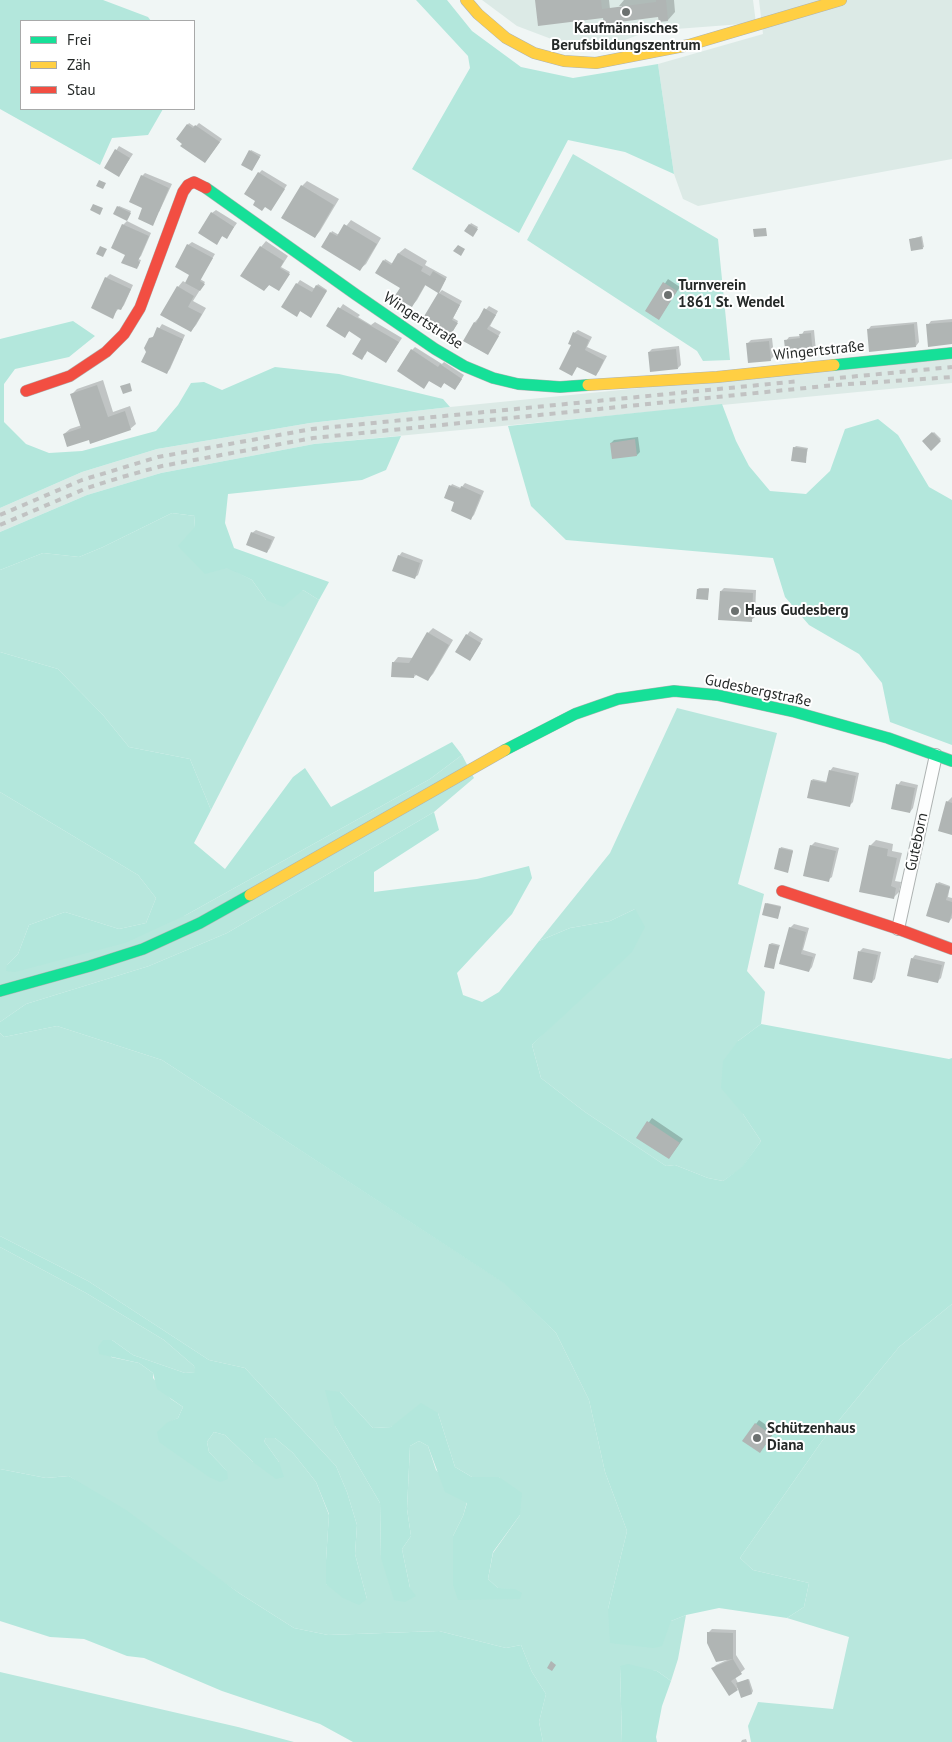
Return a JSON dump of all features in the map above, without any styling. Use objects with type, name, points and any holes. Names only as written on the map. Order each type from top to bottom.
[{"type":"street","points":[[466,0],[478,14],[506,38],[534,53],[564,61],[596,63],[689,45],[841,0]]},
{"type":"street","name":"Wingertstraße","points":[[26,391],[70,376],[106,352],[124,334],[140,308],[183,192],[188,185],[194,182],[200,184],[435,349],[464,366],[486,375],[518,384],[560,387],[717,377],[952,353]]},
{"type":"street","name":"Gudesbergstraße","points":[[0,991],[143,949],[200,923],[530,736],[575,714],[618,699],[674,691],[717,695],[795,712],[888,738],[952,761]]},
{"type":"street","name":"Guteborn","points":[[898,929],[936,755]]},
{"type":"street","points":[[782,891],[952,948]]},
{"type":"shaded area","name":"Kaufmännisches Berufsbildungszentrum","points":[[482,0],[753,0],[756,23],[649,31],[617,43],[562,43],[517,26]]},
{"type":"shaded area","points":[[759,0],[952,0],[952,159],[698,206],[683,199],[674,174],[658,64],[763,34]]},
{"type":"shaded area","points":[[952,357],[952,383],[314,444],[161,473],[87,495],[0,532],[0,508],[82,472],[157,449],[310,423],[450,407]]},
{"type":"green space","points":[[0,0],[103,0],[148,17],[150,20],[20,20],[20,110],[162,110],[148,135],[112,138],[100,165],[0,109]]},
{"type":"green space","points":[[416,0],[447,0],[472,31],[521,67],[573,78],[658,64],[674,174],[625,152],[568,140],[519,233],[412,169],[470,68],[468,56]]},
{"type":"green space","name":"Turnverein 1861 St. Wendel","points":[[573,154],[718,239],[730,360],[703,361],[697,351],[527,240]]},
{"type":"green space","points":[[73,321],[95,336],[69,357],[15,369],[4,384],[4,422],[26,444],[49,453],[82,451],[156,431],[178,405],[191,383],[204,382],[222,390],[275,367],[339,374],[443,399],[450,407],[310,423],[157,449],[82,472],[0,508],[0,339]]},
{"type":"green space","points":[[722,404],[736,441],[749,466],[770,491],[806,494],[830,471],[845,429],[878,419],[898,435],[929,487],[952,500],[952,745],[890,722],[882,683],[859,654],[809,625],[785,597],[773,558],[566,540],[531,506],[508,426]]},
{"type":"green space","points":[[401,436],[386,470],[362,480],[228,494],[225,523],[234,548],[329,582],[319,600],[303,590],[283,607],[266,600],[252,580],[227,568],[205,574],[178,546],[194,528],[195,516],[172,513],[79,557],[43,553],[0,570],[0,532],[87,495],[161,473],[314,444]]},
{"type":"green space","points":[[172,513],[195,516],[194,528],[227,567],[252,580],[266,600],[303,590],[319,600],[211,810],[190,759],[129,747],[103,715],[58,669],[0,652],[0,570],[43,553],[79,557]]},
{"type":"green space","points":[[0,652],[58,669],[103,715],[129,747],[190,759],[211,810],[194,843],[225,869],[293,777],[305,768],[331,807],[452,742],[462,755],[430,779],[186,915],[125,943],[15,972],[6,971],[7,965],[18,954],[29,925],[65,912],[119,929],[146,923],[156,898],[138,875],[0,792]]},
{"type":"green space","points":[[677,708],[777,733],[738,884],[764,894],[747,971],[765,992],[761,1024],[738,1041],[743,1114],[761,1141],[742,1168],[723,1181],[708,1178],[675,1165],[666,1166],[585,1112],[541,1078],[532,1045],[580,998],[635,909],[610,921],[570,928],[539,941],[610,853]]},
{"type":"green space","points":[[462,755],[474,778],[434,812],[227,933],[149,966],[26,1004],[0,1022],[0,792],[138,875],[156,898],[146,923],[119,929],[65,912],[29,925],[18,954],[7,965],[186,915],[430,779]]},
{"type":"green space","points":[[434,812],[439,830],[374,872],[374,892],[477,879],[529,866],[532,878],[512,914],[457,973],[463,995],[482,1002],[499,992],[539,941],[570,928],[610,921],[635,909],[645,927],[632,952],[532,1045],[541,1078],[585,1112],[666,1166],[675,1165],[708,1178],[723,1181],[742,1167],[761,1141],[743,1114],[721,1088],[723,1061],[738,1041],[761,1024],[949,1059],[952,1058],[952,1304],[899,1347],[822,1441],[740,1558],[753,1570],[809,1583],[804,1607],[787,1618],[719,1608],[686,1615],[671,1621],[662,1646],[653,1648],[610,1643],[608,1609],[627,1531],[605,1472],[589,1400],[556,1333],[505,1284],[162,1060],[57,1026],[4,1037],[0,1033],[0,1022],[26,1004],[149,966],[227,933]]},
{"type":"green space","points":[[57,1026],[162,1060],[506,1284],[556,1333],[589,1400],[605,1472],[627,1531],[608,1609],[671,1621],[686,1615],[678,1659],[671,1681],[657,1671],[620,1666],[622,1742],[543,1742],[539,1722],[546,1694],[532,1672],[521,1645],[506,1648],[439,1631],[328,1635],[294,1628],[239,1593],[69,1476],[46,1478],[0,1469],[0,1247],[86,1293],[164,1340],[194,1366],[196,1372],[185,1373],[133,1355],[112,1340],[111,1357],[139,1363],[153,1373],[153,1378],[171,1399],[183,1407],[178,1418],[168,1423],[227,1471],[209,1452],[207,1442],[214,1432],[225,1435],[253,1462],[279,1462],[264,1441],[266,1438],[275,1438],[293,1453],[316,1482],[329,1515],[326,1584],[367,1599],[355,1554],[357,1525],[347,1492],[336,1466],[245,1368],[209,1360],[88,1281],[0,1236],[0,1033],[4,1037]],"holes":[[[340,1392],[373,1428],[391,1427],[438,1413],[455,1467],[472,1477],[499,1477],[520,1515],[493,1553],[488,1579],[498,1588],[453,1585],[453,1536],[463,1516],[467,1502],[436,1470],[428,1446],[419,1441],[410,1446],[407,1509],[411,1536],[402,1549],[410,1588],[381,1557],[380,1503],[335,1426]]]},
{"type":"green space","points":[[0,1236],[88,1281],[209,1360],[245,1368],[336,1466],[347,1492],[357,1525],[355,1554],[367,1599],[359,1605],[343,1598],[326,1584],[329,1514],[316,1482],[293,1453],[275,1438],[266,1438],[264,1441],[279,1462],[284,1477],[276,1479],[253,1462],[225,1435],[214,1432],[207,1442],[209,1452],[227,1471],[228,1479],[220,1482],[209,1477],[159,1442],[157,1432],[168,1422],[178,1418],[183,1407],[157,1389],[153,1373],[139,1363],[99,1354],[98,1347],[103,1340],[112,1340],[133,1355],[185,1373],[195,1372],[194,1366],[164,1340],[86,1293],[0,1247]]},
{"type":"green space","points":[[952,1304],[952,1742],[751,1742],[748,1726],[758,1702],[833,1709],[849,1637],[787,1618],[804,1607],[809,1583],[753,1570],[740,1558],[822,1441],[899,1347]]},
{"type":"green space","points":[[325,1390],[340,1392],[373,1428],[391,1427],[421,1403],[438,1413],[455,1467],[472,1477],[499,1477],[522,1493],[520,1515],[493,1552],[488,1579],[498,1588],[515,1589],[522,1593],[520,1599],[458,1600],[453,1585],[453,1536],[467,1503],[445,1492],[428,1446],[419,1441],[410,1446],[407,1509],[411,1536],[402,1549],[410,1588],[416,1596],[405,1602],[394,1600],[381,1558],[380,1503],[335,1426]]},
{"type":"green space","points":[[0,1469],[46,1478],[69,1476],[126,1510],[239,1593],[294,1628],[328,1635],[439,1631],[506,1648],[521,1645],[532,1672],[546,1694],[539,1722],[543,1742],[353,1742],[320,1724],[222,1691],[144,1658],[127,1656],[84,1639],[50,1637],[0,1621]]},
{"type":"green space","points":[[628,1664],[657,1671],[671,1681],[662,1706],[656,1737],[657,1742],[622,1742],[620,1666]]},
{"type":"green space","points":[[0,1672],[238,1727],[294,1742],[0,1742]]},
{"type":"building","points":[[535,0],[601,0],[602,9],[666,0],[668,21],[659,22],[658,17],[604,24],[603,18],[538,26]]},
{"type":"building","points":[[187,124],[193,128],[195,125],[220,142],[205,163],[180,146],[182,144],[176,139]]},
{"type":"building","points":[[115,149],[130,158],[119,177],[104,168]]},
{"type":"building","points":[[249,150],[260,157],[252,171],[241,165]]},
{"type":"building","points":[[258,172],[285,189],[271,211],[265,207],[262,211],[253,205],[255,201],[244,194]]},
{"type":"building","points":[[141,175],[169,188],[153,226],[138,219],[142,208],[129,202]]},
{"type":"building","points":[[99,180],[106,183],[103,189],[96,186]]},
{"type":"building","points":[[301,185],[334,205],[315,238],[281,218]]},
{"type":"building","points":[[93,204],[103,208],[100,215],[90,210]]},
{"type":"building","points":[[117,206],[131,213],[127,221],[113,214]]},
{"type":"building","points":[[211,212],[234,227],[227,239],[222,236],[217,245],[198,233]]},
{"type":"building","points":[[122,224],[149,236],[138,261],[140,262],[137,269],[121,263],[125,255],[111,248]]},
{"type":"building","points":[[344,224],[377,244],[360,271],[321,247],[330,232],[337,236]]},
{"type":"building","points":[[469,224],[478,229],[473,237],[464,231]]},
{"type":"building","points":[[766,228],[767,236],[754,237],[753,229]]},
{"type":"building","points":[[921,237],[923,249],[911,251],[909,239]]},
{"type":"building","points":[[187,244],[213,258],[200,281],[205,284],[200,291],[185,283],[189,275],[175,267]]},
{"type":"building","points":[[458,245],[465,249],[461,256],[453,251]]},
{"type":"building","points":[[100,246],[107,249],[103,257],[96,254]]},
{"type":"building","points":[[260,246],[284,261],[280,268],[290,274],[279,291],[269,285],[264,291],[240,276]]},
{"type":"building","points":[[398,253],[423,267],[421,271],[430,276],[433,271],[446,279],[439,293],[460,305],[452,320],[458,323],[451,334],[423,318],[438,293],[425,285],[412,307],[394,297],[400,288],[375,273],[383,260],[391,265]]},
{"type":"building","points":[[105,277],[131,289],[121,310],[117,309],[113,319],[91,308]]},
{"type":"building","points":[[663,282],[677,291],[659,320],[645,311]]},
{"type":"building","points":[[296,283],[312,292],[316,285],[327,291],[311,318],[300,311],[297,317],[281,307]]},
{"type":"building","points":[[177,286],[194,296],[188,307],[202,314],[191,332],[160,315]]},
{"type":"building","points":[[338,307],[399,342],[386,363],[367,351],[362,360],[352,354],[361,339],[349,331],[345,338],[326,326]]},
{"type":"building","points":[[484,308],[496,315],[487,329],[499,336],[488,355],[463,341]]},
{"type":"building","points":[[952,322],[952,344],[928,347],[926,324]]},
{"type":"building","points":[[914,324],[916,347],[869,352],[867,329]]},
{"type":"building","points":[[157,327],[183,339],[167,374],[141,362],[146,352],[144,348],[149,338],[153,337]]},
{"type":"building","points":[[573,332],[589,340],[585,350],[604,360],[596,376],[577,367],[572,376],[559,369],[571,345],[568,344]]},
{"type":"building","points":[[811,333],[813,355],[786,358],[784,340],[800,338],[799,334]]},
{"type":"building","points":[[769,341],[771,361],[748,363],[746,343]]},
{"type":"building","points":[[411,349],[438,367],[440,364],[462,379],[455,390],[444,383],[441,388],[429,381],[424,389],[397,371]]},
{"type":"building","points":[[676,349],[678,369],[650,372],[648,352]]},
{"type":"building","points":[[130,383],[132,391],[123,394],[120,386]]},
{"type":"building","points":[[97,385],[108,417],[125,411],[131,430],[90,444],[89,440],[67,447],[63,434],[81,428],[70,394]]},
{"type":"building","points":[[932,432],[941,441],[931,451],[922,441]]},
{"type":"building","points":[[635,439],[637,456],[612,459],[610,443]]},
{"type":"building","points":[[793,447],[807,449],[806,463],[791,461]]},
{"type":"building","points":[[449,485],[460,489],[461,486],[481,495],[471,520],[451,511],[454,502],[444,498]]},
{"type":"building","points":[[251,532],[272,540],[267,553],[246,545]]},
{"type":"building","points":[[398,555],[420,563],[415,579],[392,571]]},
{"type":"building","points":[[697,589],[709,589],[708,600],[696,599]]},
{"type":"building","points":[[720,591],[753,593],[752,622],[718,620]]},
{"type":"building","points":[[427,632],[449,645],[428,681],[414,674],[414,678],[391,677],[392,662],[409,663]]},
{"type":"building","points":[[466,634],[481,643],[470,661],[455,652]]},
{"type":"building","points":[[829,770],[856,776],[850,807],[807,798],[811,780],[826,783]]},
{"type":"building","points":[[896,784],[915,788],[910,813],[891,809]]},
{"type":"building","points":[[946,801],[952,803],[952,835],[938,831]]},
{"type":"building","points":[[810,845],[836,851],[829,882],[803,876]]},
{"type":"building","points":[[869,845],[888,849],[887,856],[897,858],[891,886],[896,888],[894,899],[859,892]]},
{"type":"building","points":[[779,848],[793,851],[788,873],[774,869]]},
{"type":"building","points":[[936,883],[950,887],[946,900],[952,902],[952,913],[949,923],[926,916]]},
{"type":"building","points":[[765,903],[781,907],[778,919],[762,915]]},
{"type":"building","points":[[789,927],[806,932],[801,954],[813,957],[809,972],[779,964]]},
{"type":"building","points":[[769,944],[779,946],[774,969],[764,967]]},
{"type":"building","points":[[858,951],[878,955],[872,983],[853,979]]},
{"type":"building","points":[[911,958],[942,965],[938,983],[907,976]]},
{"type":"building","points":[[647,1121],[680,1143],[669,1159],[636,1138]]},
{"type":"building","name":"Schützenhaus Diana","points":[[755,1423],[772,1435],[760,1453],[742,1441]]},
{"type":"building","points":[[707,1632],[733,1633],[733,1659],[716,1662],[707,1643]]},
{"type":"building","points":[[733,1659],[742,1674],[731,1681],[738,1690],[729,1696],[711,1668]]},
{"type":"building","points":[[551,1661],[556,1665],[552,1671],[547,1668]]},
{"type":"building","points":[[748,1679],[752,1694],[741,1698],[736,1683]]},
{"type":"railway","points":[[828,379],[952,367]]},
{"type":"railway","points":[[0,525],[87,488],[122,477],[162,466],[313,438],[835,385],[952,377]]},
{"type":"railway","points":[[0,515],[82,480],[158,457],[312,429],[800,381]]},
{"type":"traffic: fast","points":[[206,188],[355,294],[435,349],[464,366],[493,378],[518,384],[560,387],[588,385]]},
{"type":"traffic: fast","points":[[834,365],[952,353]]},
{"type":"traffic: fast","points":[[505,750],[575,714],[618,699],[674,691],[717,695],[795,712],[888,738],[952,761]]},
{"type":"traffic: fast","points":[[0,991],[143,949],[200,923],[250,895]]},
{"type":"traffic: slow","points":[[466,0],[478,14],[506,38],[534,53],[564,61],[596,63],[689,45],[841,0]]},
{"type":"traffic: slow","points":[[588,385],[717,377],[834,365]]},
{"type":"traffic: slow","points":[[250,895],[505,750]]},
{"type":"traffic: jam","points":[[26,391],[70,376],[106,352],[124,334],[140,308],[183,192],[188,185],[194,182],[206,188]]},
{"type":"traffic: jam","points":[[782,891],[952,949]]},
{"type":"place","name":"Kaufmännisches Berufsbildungszentrum","points":[[626,12]]},
{"type":"place","name":"Turnverein 1861 St. Wendel","points":[[668,295]]},
{"type":"place","name":"Haus Gudesberg","points":[[735,611]]},
{"type":"place","name":"Schützenhaus Diana","points":[[757,1438]]}]
